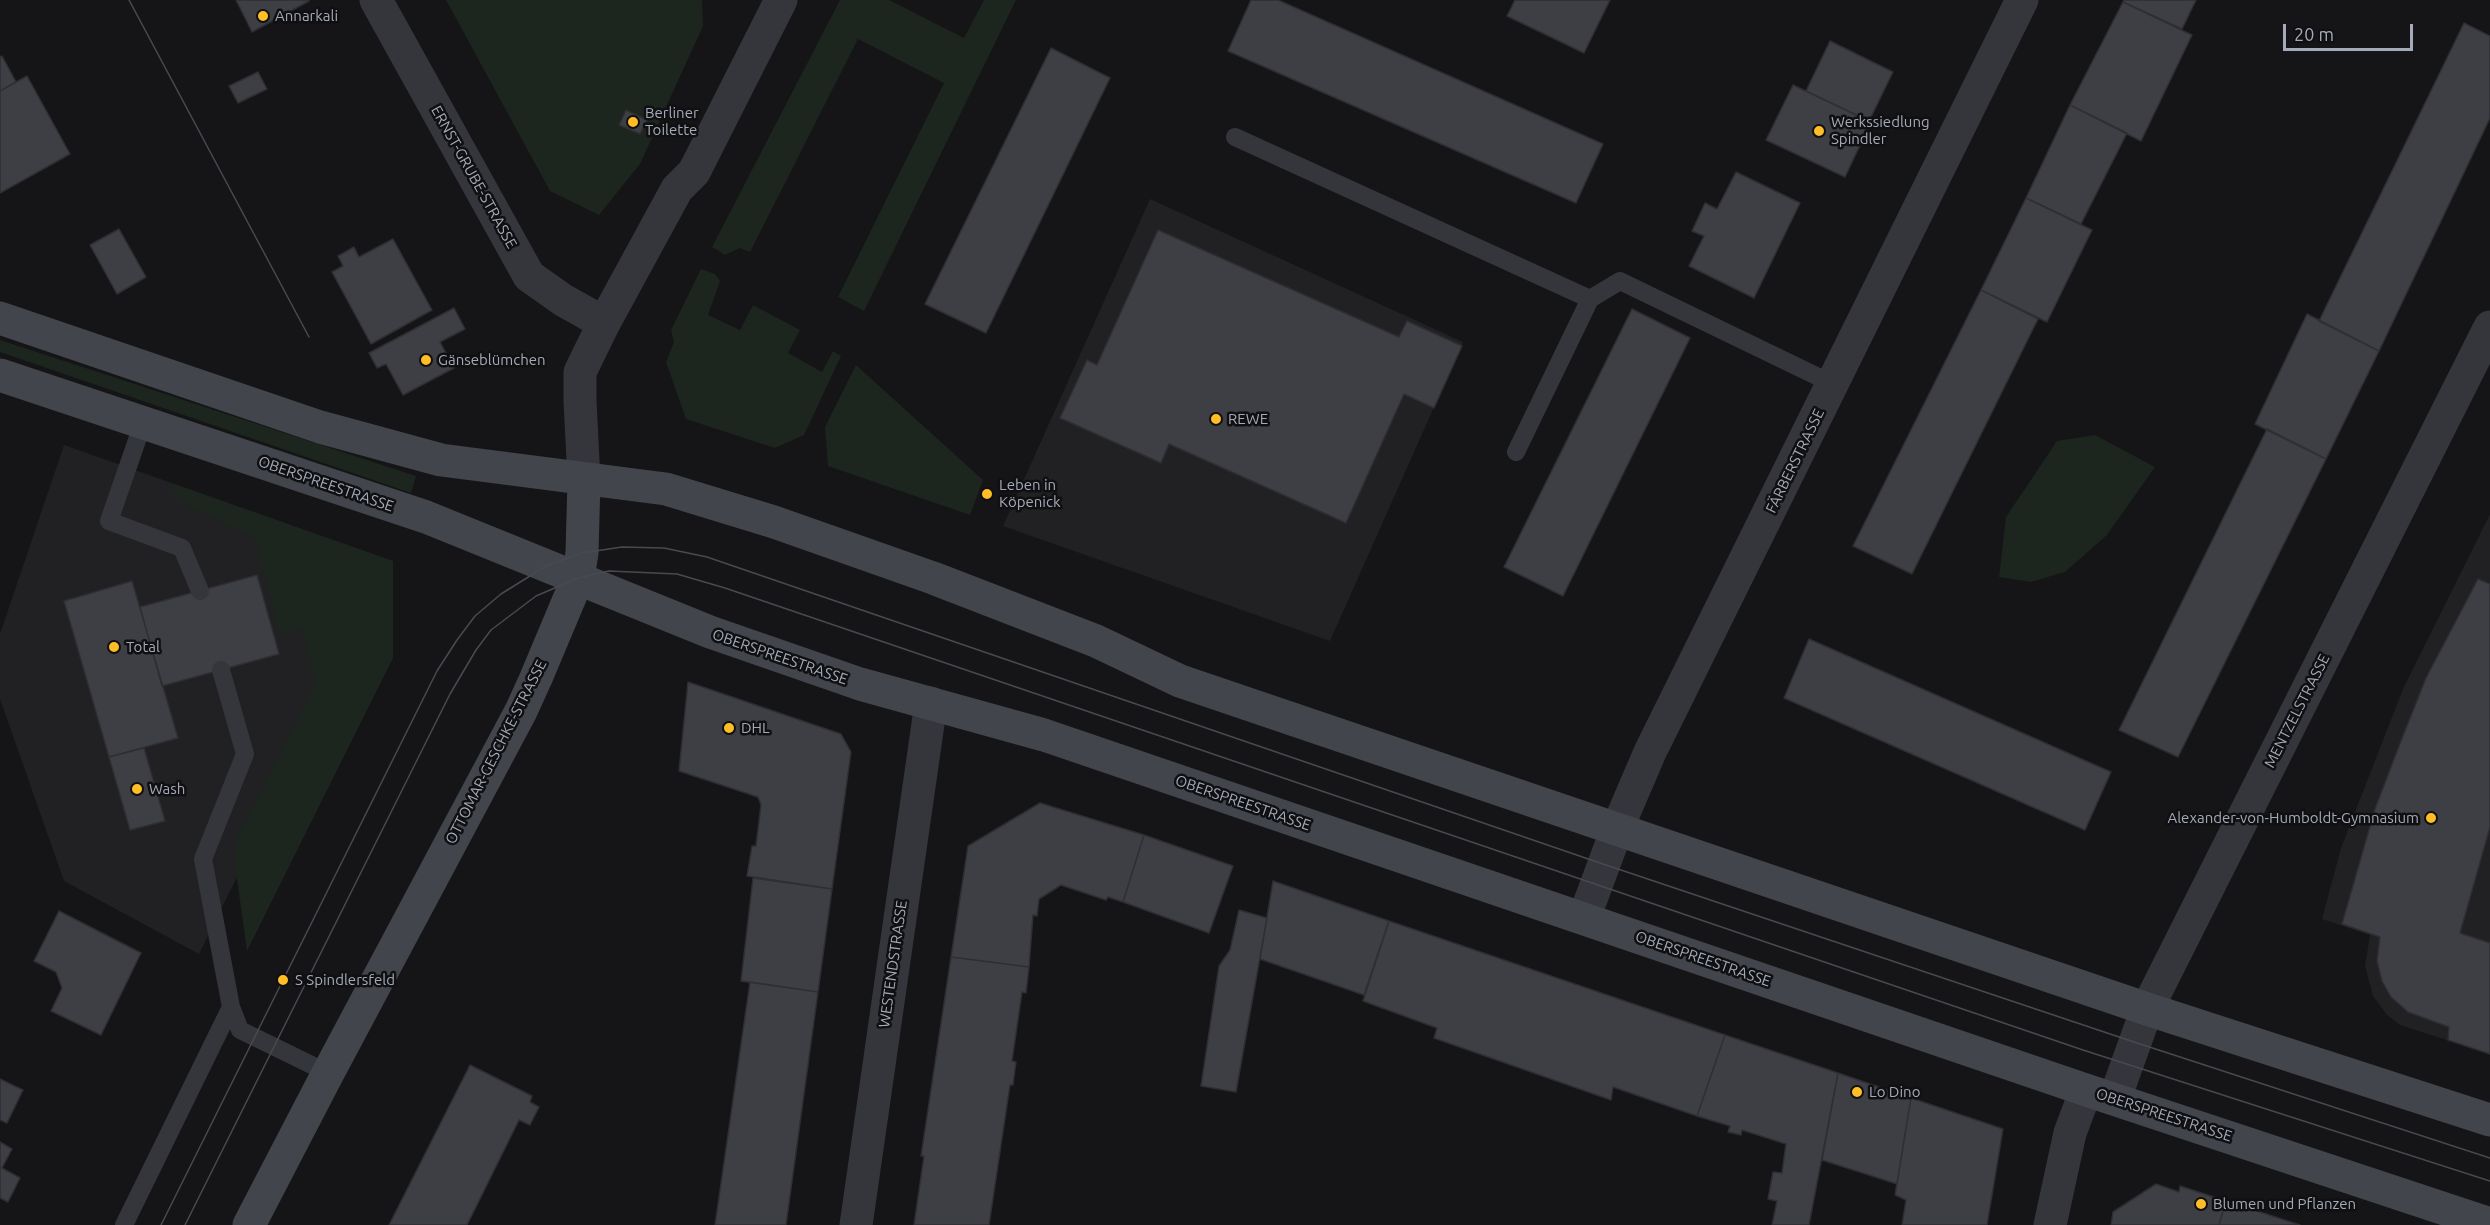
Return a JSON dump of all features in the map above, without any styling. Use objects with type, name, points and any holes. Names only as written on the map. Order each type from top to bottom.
[{"type":"main road","points":[[0,318],[320,427],[441,460],[666,489],[774,522],[933,578],[1096,641],[1180,681],[2147,1010],[2490,1120]]},
{"type":"main road","name":"OBERSPREESTRASSE","points":[[0,375],[426,517],[710,632],[871,688],[1044,735],[2490,1224]]},
{"type":"main road","name":"OTTOMAR-GESCHKE-STRASSE","points":[[249,1225],[521,711],[578,578],[582,553],[584,480]]},
{"type":"street","name":"ERNST-GRUBE-STRASSE","points":[[376,0],[529,276],[563,300],[604,323]]},
{"type":"street","name":"OTTOMAR-GESCHKE-STRASSE","points":[[584,480],[580,372],[677,189],[694,172],[781,0]]},
{"type":"street","name":"FÄRBERSTRASSE","points":[[1584,918],[1617,830],[1650,752],[1833,384],[2013,3]]},
{"type":"street","name":"MENTZELSTRASSE","points":[[2050,1225],[2070,1133],[2100,1094],[2147,1010],[2490,327]]},
{"type":"street","name":"WESTENDSTRASSE","points":[[856,1225],[931,703]]},
{"type":"lane","points":[[1235,137],[1590,299]]},
{"type":"lane","points":[[1516,452],[1590,299],[1620,281],[1833,384]]},
{"type":"lane","points":[[143,423],[109,520],[182,548],[200,591]]},
{"type":"lane","points":[[221,670],[245,754],[203,859],[231,1006],[240,1030],[328,1073]]},
{"type":"lane","points":[[124,1225],[231,1006]]},
{"type":"shaded area","points":[[446,0],[702,0],[703,26],[640,164],[599,215],[550,191]]},
{"type":"shaded area","points":[[840,0],[889,0],[964,38],[984,0],[1016,0],[864,311],[838,297],[944,83],[858,39],[750,252],[740,248],[725,255],[712,247]]},
{"type":"shaded area","points":[[1150,199],[1463,342],[1330,641],[1003,526]]},
{"type":"shaded area","points":[[701,269],[715,274],[720,281],[708,315],[740,330],[753,305],[800,330],[788,353],[822,372],[833,351],[841,356],[804,435],[775,448],[686,419],[666,362],[674,342],[671,330]]},
{"type":"shaded area","points":[[0,340],[416,476],[411,493],[0,352]]},
{"type":"shaded area","points":[[856,365],[983,480],[970,515],[828,466],[825,427]]},
{"type":"shaded area","points":[[2095,435],[2155,467],[2107,535],[2065,572],[2031,582],[1999,577],[2006,517],[2057,441]]},
{"type":"shaded area","points":[[64,445],[393,561],[199,954],[64,881],[0,699],[0,634]]},
{"type":"shaded area","points":[[171,483],[393,561],[393,658],[247,951],[235,865],[238,835],[316,683],[302,629],[280,635],[255,539],[191,507],[175,495]]},
{"type":"shaded area","name":"Alexander-von-Humboldt-Gymnasium","points":[[2490,514],[2490,1054],[2400,1025],[2387,1015],[2373,996],[2365,966],[2370,935],[2322,919],[2341,848],[2403,689]]},
{"type":"building","name":"Annarkali","points":[[236,0],[309,0],[309,1],[252,32]]},
{"type":"building","points":[[1251,0],[1278,0],[1603,144],[1576,203],[1228,51]]},
{"type":"building","points":[[1515,0],[1610,0],[1584,53],[1507,16]]},
{"type":"building","points":[[2124,0],[2196,0],[2182,29],[2123,2]]},
{"type":"building","points":[[2123,2],[2192,35],[2141,141],[2070,105]]},
{"type":"building","points":[[2464,23],[2490,36],[2490,118],[2379,351],[2319,321]]},
{"type":"building","name":"Werkssiedlung Spindler","points":[[1830,41],[1893,72],[1869,121],[1806,91]]},
{"type":"building","points":[[1051,48],[1110,78],[986,333],[925,304]]},
{"type":"building","points":[[2,56],[16,82],[0,91],[0,57]]},
{"type":"building","points":[[258,72],[267,89],[238,103],[229,86]]},
{"type":"building","points":[[27,76],[70,154],[0,193],[0,91]]},
{"type":"building","name":"Werkssiedlung Spindler","points":[[1793,85],[1871,122],[1845,177],[1766,140]]},
{"type":"building","points":[[2070,105],[2127,133],[2081,224],[2026,198]]},
{"type":"building","name":"Berliner Toilette","points":[[626,110],[647,120],[640,134],[619,125]]},
{"type":"building","points":[[1736,172],[1800,203],[1754,298],[1689,266],[1704,236],[1692,231],[1705,203],[1717,209]]},
{"type":"building","points":[[2026,198],[2092,230],[2047,322],[1981,290]]},
{"type":"building","points":[[119,229],[146,277],[117,294],[90,245]]},
{"type":"building","points":[[1158,230],[1399,337],[1407,321],[1462,346],[1434,408],[1404,394],[1346,523],[1169,444],[1161,463],[1060,418],[1087,360],[1097,365]]},
{"type":"building","points":[[393,239],[432,310],[371,344],[332,272],[343,266],[338,256],[354,247],[359,257]]},
{"type":"building","points":[[1981,290],[2038,319],[1912,574],[1853,546]]},
{"type":"building","points":[[454,308],[465,329],[440,342],[454,368],[403,395],[386,364],[377,368],[369,353]]},
{"type":"building","points":[[1632,309],[1690,338],[1563,596],[1504,567]]},
{"type":"building","points":[[2307,314],[2379,351],[2326,459],[2255,424]]},
{"type":"building","points":[[2267,429],[2326,459],[2178,757],[2119,730]]},
{"type":"building","points":[[257,575],[279,654],[162,686],[140,607]]},
{"type":"building","name":"Alexander-von-Humboldt-Gymnasium","points":[[2478,579],[2490,584],[2490,827],[2460,933],[2490,943],[2490,1054],[2448,1040],[2449,1027],[2408,1012],[2391,997],[2382,981],[2377,961],[2380,937],[2342,924],[2375,809],[2401,741],[2426,678]]},
{"type":"building","name":"Total","points":[[132,581],[178,738],[109,757],[64,601]]},
{"type":"building","points":[[1809,639],[2111,772],[2085,830],[1784,698]]},
{"type":"building","points":[[688,682],[841,734],[851,752],[832,889],[747,876],[752,846],[756,846],[761,805],[758,797],[679,771]]},
{"type":"building","name":"Wash","points":[[144,748],[165,821],[130,830],[109,757]]},
{"type":"building","points":[[1040,803],[1144,835],[1123,902],[1108,897],[1106,900],[1061,885],[1039,899],[1037,916],[1033,915],[1029,967],[951,957],[968,846]]},
{"type":"building","points":[[1144,835],[1233,866],[1209,933],[1123,902]]},
{"type":"building","points":[[753,878],[832,889],[818,992],[741,981]]},
{"type":"building","points":[[1273,881],[1389,921],[1364,995],[1260,959]]},
{"type":"building","points":[[1239,910],[1267,918],[1236,1092],[1201,1086],[1219,966],[1230,950]]},
{"type":"building","points":[[59,911],[141,953],[101,1035],[51,1011],[62,988],[56,972],[34,961]]},
{"type":"building","points":[[1389,921],[1725,1035],[1697,1116],[1613,1087],[1611,1100],[1434,1038],[1437,1028],[1363,1001]]},
{"type":"building","points":[[951,957],[1029,967],[1026,993],[1022,992],[1012,1061],[1016,1062],[1013,1085],[1010,1085],[989,1225],[914,1225],[924,1156],[921,1156]]},
{"type":"building","points":[[750,982],[818,992],[786,1225],[715,1225]]},
{"type":"building","points":[[1725,1035],[1838,1073],[1809,1225],[1772,1225],[1777,1201],[1768,1199],[1773,1172],[1782,1173],[1786,1144],[1742,1130],[1741,1135],[1728,1132],[1730,1126],[1697,1116]]},
{"type":"building","points":[[470,1065],[532,1096],[530,1102],[539,1107],[530,1125],[519,1120],[467,1225],[389,1225]]},
{"type":"building","points":[[1838,1073],[1911,1098],[1897,1184],[1822,1160]]},
{"type":"building","points":[[0,1079],[23,1090],[7,1123],[0,1120]]},
{"type":"building","points":[[1911,1098],[2003,1129],[1987,1225],[1902,1225],[1906,1200],[1895,1195]]},
{"type":"building","points":[[0,1142],[12,1149],[2,1168],[20,1178],[8,1202],[0,1198]]},
{"type":"building","points":[[2156,1184],[2179,1192],[2180,1186],[2226,1201],[2219,1225],[2111,1225],[2113,1212]]},
{"type":"building","points":[[2226,1201],[2300,1225],[2219,1225]]},
{"type":"tram line","points":[[129,0],[309,337]]},
{"type":"tram line","points":[[161,1225],[437,671],[457,640],[475,616],[501,594],[546,566],[582,553],[622,547],[664,548],[707,557],[1603,864],[2134,1042],[2490,1158]]},
{"type":"tram line","points":[[185,1225],[450,694],[476,650],[491,630],[536,596],[578,578],[609,571],[677,574],[725,588],[2083,1050],[2490,1181]]},
{"type":"place","name":"Annarkali","points":[[263,16]]},
{"type":"place","name":"Berliner Toilette","points":[[633,122]]},
{"type":"place","name":"Werkssiedlung Spindler","points":[[1819,131]]},
{"type":"place","name":"Gänseblümchen","points":[[426,360]]},
{"type":"place","name":"REWE","points":[[1216,419]]},
{"type":"place","name":"Leben in Köpenick","points":[[987,494]]},
{"type":"place","name":"Total","points":[[114,647]]},
{"type":"place","name":"DHL","points":[[729,728]]},
{"type":"place","name":"Wash","points":[[137,789]]},
{"type":"place","name":"Alexander-von-Humboldt-Gymnasium","points":[[2431,818]]},
{"type":"place","name":"S Spindlersfeld","points":[[283,980]]},
{"type":"place","name":"Lo Dino","points":[[1857,1092]]},
{"type":"place","name":"Blumen und Pflanzen","points":[[2201,1204]]}]
